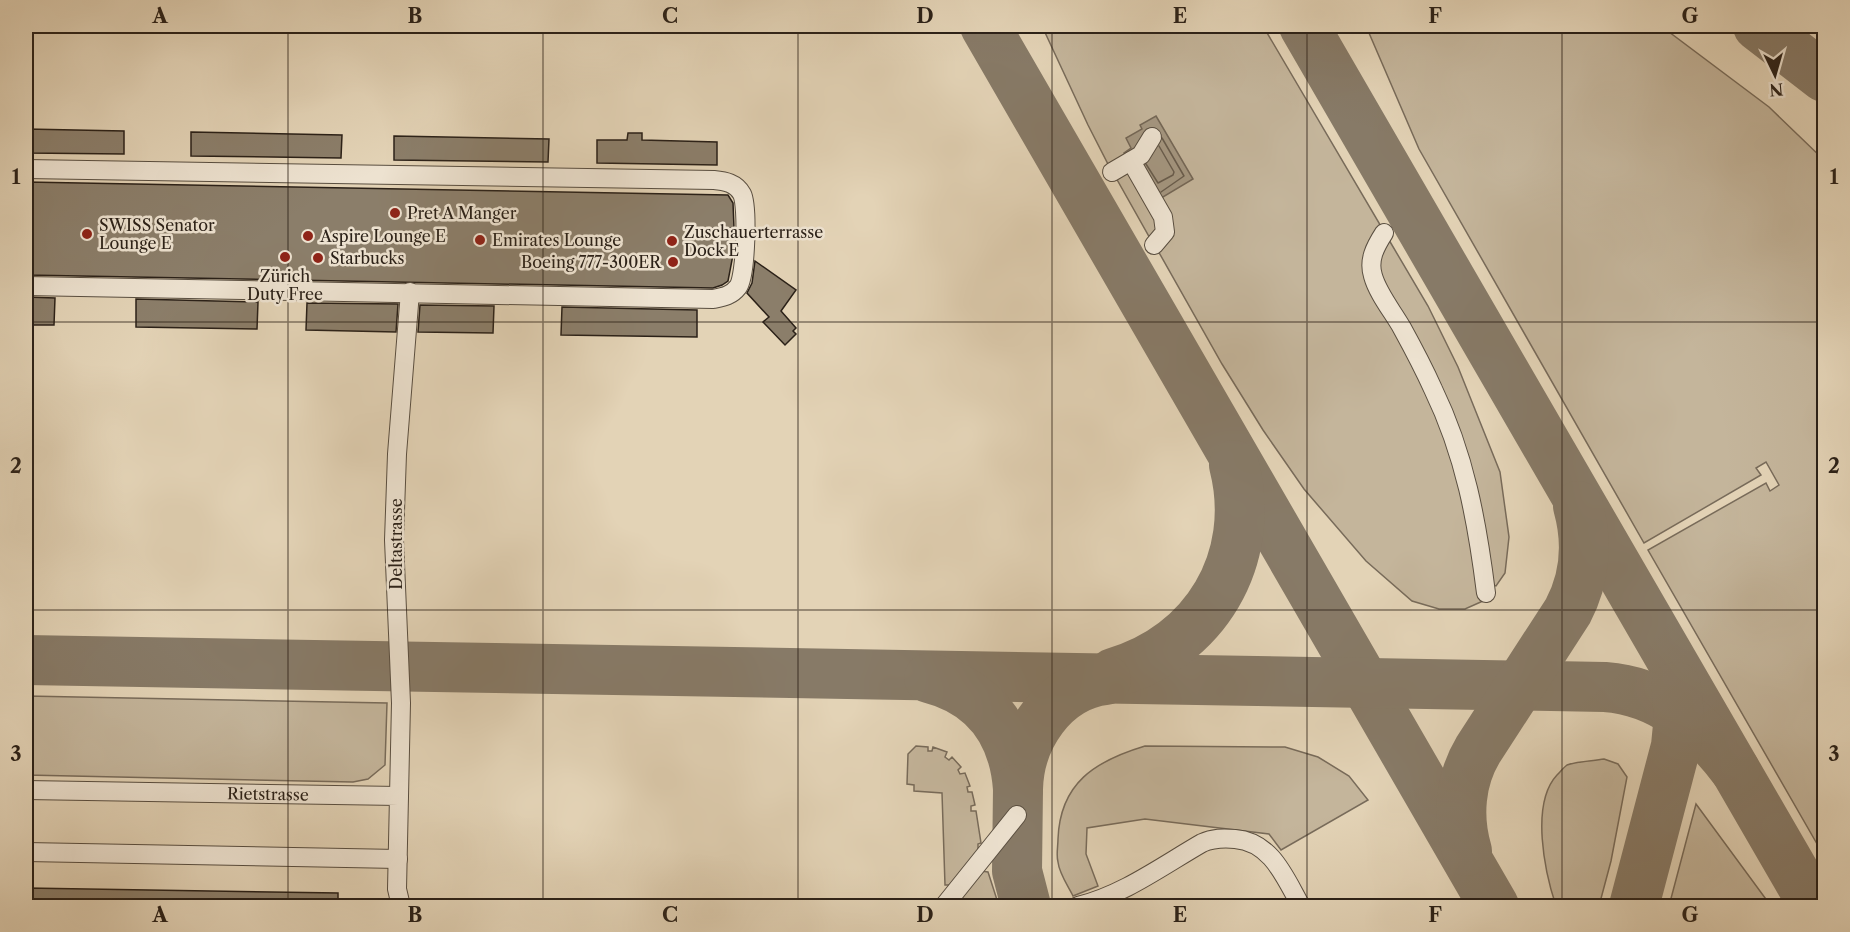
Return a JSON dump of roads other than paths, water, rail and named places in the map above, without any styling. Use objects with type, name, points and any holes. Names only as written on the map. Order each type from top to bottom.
[{"type":"lane","points":[[1112,172],[1141,155],[1152,137]]},
{"type":"lane","points":[[1131,161],[1163,216],[1165,232],[1154,245]]},
{"type":"lane","points":[[26,169],[714,180],[729,182],[736,187],[744,200],[744,270],[739,286],[729,296],[713,299],[26,286]]},
{"type":"lane","points":[[1383,233],[1372,256],[1371,267],[1374,279],[1434,391],[1455,441],[1469,485],[1486,593]]},
{"type":"lane","name":"Deltastrasse","points":[[399,796],[401,703],[394,540],[397,454],[410,292]]},
{"type":"lane","name":"Rietstrasse","points":[[26,790],[399,796]]},
{"type":"lane","points":[[399,796],[397,889],[401,906]]},
{"type":"lane","points":[[945,906],[1017,815]]},
{"type":"lane","points":[[1078,906],[1097,902],[1115,894],[1202,843],[1217,838],[1227,838],[1251,842],[1267,852],[1301,906]]},
{"type":"lane","points":[[26,852],[398,859]]},
{"type":"water","points":[[1156,116],[1193,179],[1153,203],[1124,153],[1131,148],[1126,138],[1142,129],[1140,125]]},
{"type":"place","name":"Pret A Manger","points":[[395,213]]},
{"type":"place","name":"SWISS Senator Lounge E","points":[[87,234]]},
{"type":"place","name":"Aspire Lounge E","points":[[308,236]]},
{"type":"place","name":"Emirates Lounge","points":[[480,240]]},
{"type":"place","name":"Zuschauerterrasse Dock E","points":[[672,241]]},
{"type":"place","name":"Zürich Duty Free","points":[[285,257]]},
{"type":"place","name":"Starbucks","points":[[318,258]]},
{"type":"place","name":"Boeing 777-300ER","points":[[673,262]]}]
